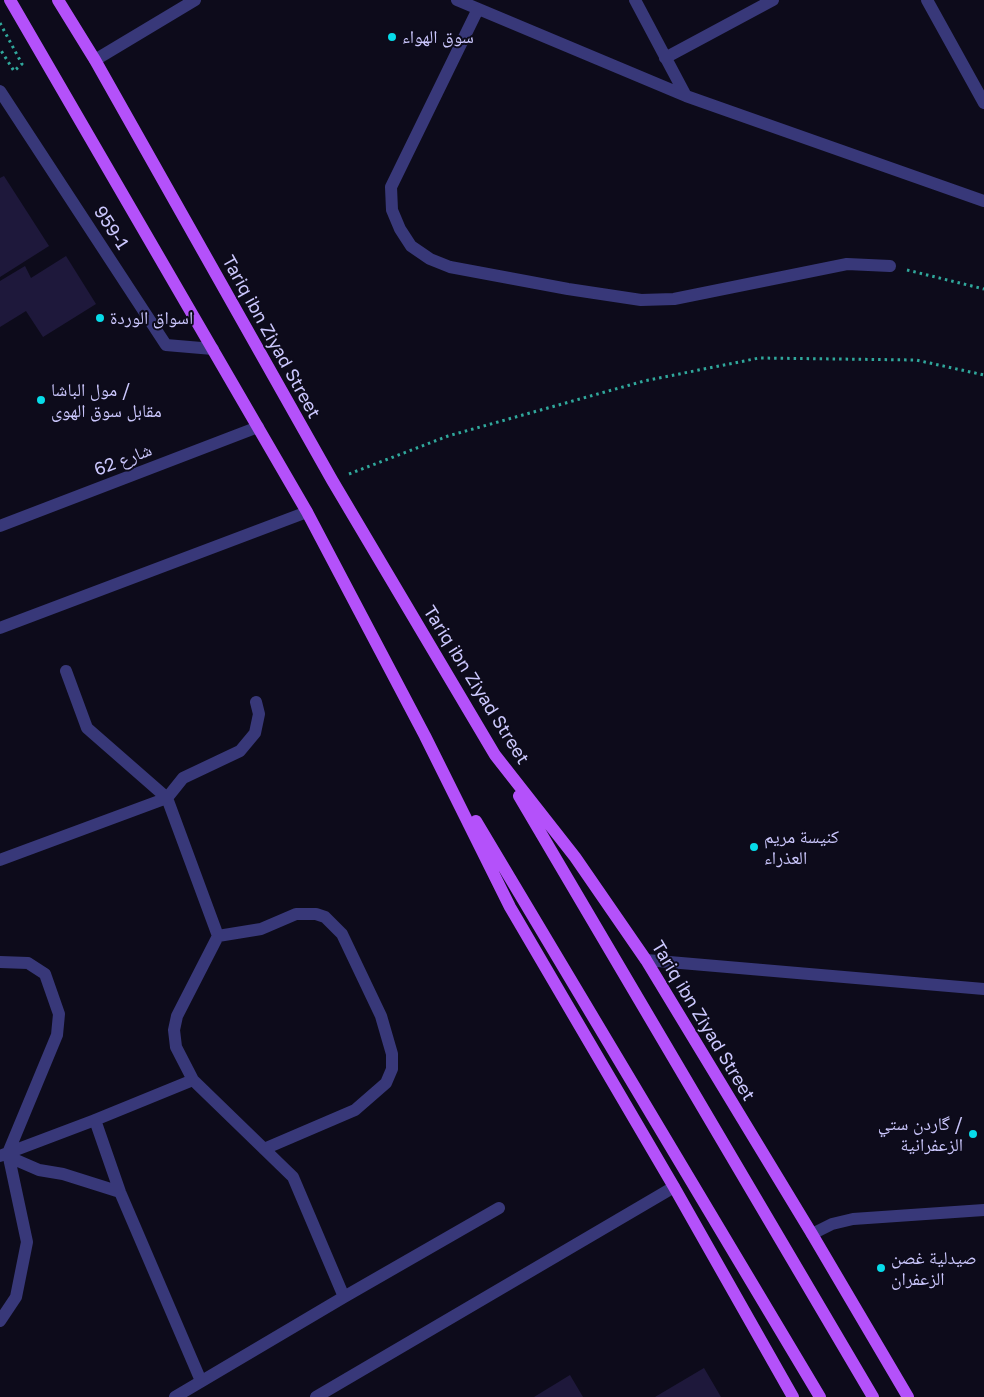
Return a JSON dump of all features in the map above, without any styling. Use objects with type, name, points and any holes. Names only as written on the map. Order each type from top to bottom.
[{"type":"main road","points":[[10,0],[307,512],[425,736],[510,907],[674,1187],[793,1397]]},
{"type":"main road","name":"Tariq ibn Ziyad Street","points":[[58,0],[95,60],[332,480],[494,755],[575,857],[646,960],[908,1397]]},
{"type":"main road","points":[[425,736],[820,1397]]},
{"type":"main road","points":[[494,755],[873,1397]]},
{"type":"street","points":[[95,60],[195,0]]},
{"type":"street","points":[[457,0],[686,96],[984,201]]},
{"type":"street","points":[[635,0],[686,96]]},
{"type":"street","points":[[666,58],[773,0]]},
{"type":"street","points":[[927,0],[984,103]]},
{"type":"street","points":[[478,9],[391,187],[392,210],[400,229],[411,246],[430,259],[450,267],[568,289],[641,300],[674,299],[847,264],[890,266]]},
{"type":"street","name":"959-1","points":[[0,91],[166,345],[213,349]]},
{"type":"street","name":"شارع 62","points":[[2,522],[258,427]]},
{"type":"street","points":[[0,628],[307,512]]},
{"type":"street","points":[[66,671],[87,728],[167,798],[218,936],[177,1016],[174,1030],[176,1046],[193,1080],[293,1177],[344,1297]]},
{"type":"street","points":[[0,860],[167,798],[183,778],[240,751],[255,732],[259,714],[256,702]]},
{"type":"street","points":[[218,936],[261,929],[296,914],[316,914],[325,917],[342,934],[382,1016],[392,1054],[392,1069],[386,1083],[355,1110],[264,1149]]},
{"type":"street","points":[[646,960],[984,989]]},
{"type":"street","points":[[0,962],[28,963],[45,974],[59,1014],[57,1035],[6,1155],[27,1242],[16,1297],[0,1321]]},
{"type":"street","points":[[6,1155],[193,1080]]},
{"type":"street","points":[[94,1120],[120,1192],[201,1381]]},
{"type":"street","points":[[6,1155],[39,1170],[63,1174],[120,1192]]},
{"type":"street","points":[[316,1397],[674,1187]]},
{"type":"street","points":[[174,1397],[499,1208]]},
{"type":"street","points":[[812,1234],[832,1224],[853,1220],[984,1210]]},
{"type":"path","points":[[0,23],[22,64],[14,71],[0,49]]},
{"type":"path","points":[[890,266],[984,289]]},
{"type":"path","points":[[332,480],[448,436],[644,381],[759,358],[916,360],[984,375]]},
{"type":"building","points":[[4,176],[49,246],[0,277],[0,178]]},
{"type":"building","points":[[66,256],[96,304],[43,337],[26,311],[0,327],[0,281],[25,266],[31,278]]},
{"type":"building","points":[[704,1368],[721,1397],[655,1397]]},
{"type":"building","points":[[570,1375],[583,1397],[534,1397]]},
{"type":"place","name":"سوق الهواء","points":[[392,37]]},
{"type":"place","name":"اسواق الوردة","points":[[100,318]]},
{"type":"place","name":"مول الباشا / مقابل سوق الهوى","points":[[41,400]]},
{"type":"place","name":"كنيسة مريم العذراء","points":[[754,847]]},
{"type":"place","name":"گاردن ستي / الزعفرانية","points":[[973,1134]]},
{"type":"place","name":"صيدلية غصن الزعفران","points":[[881,1268]]}]
